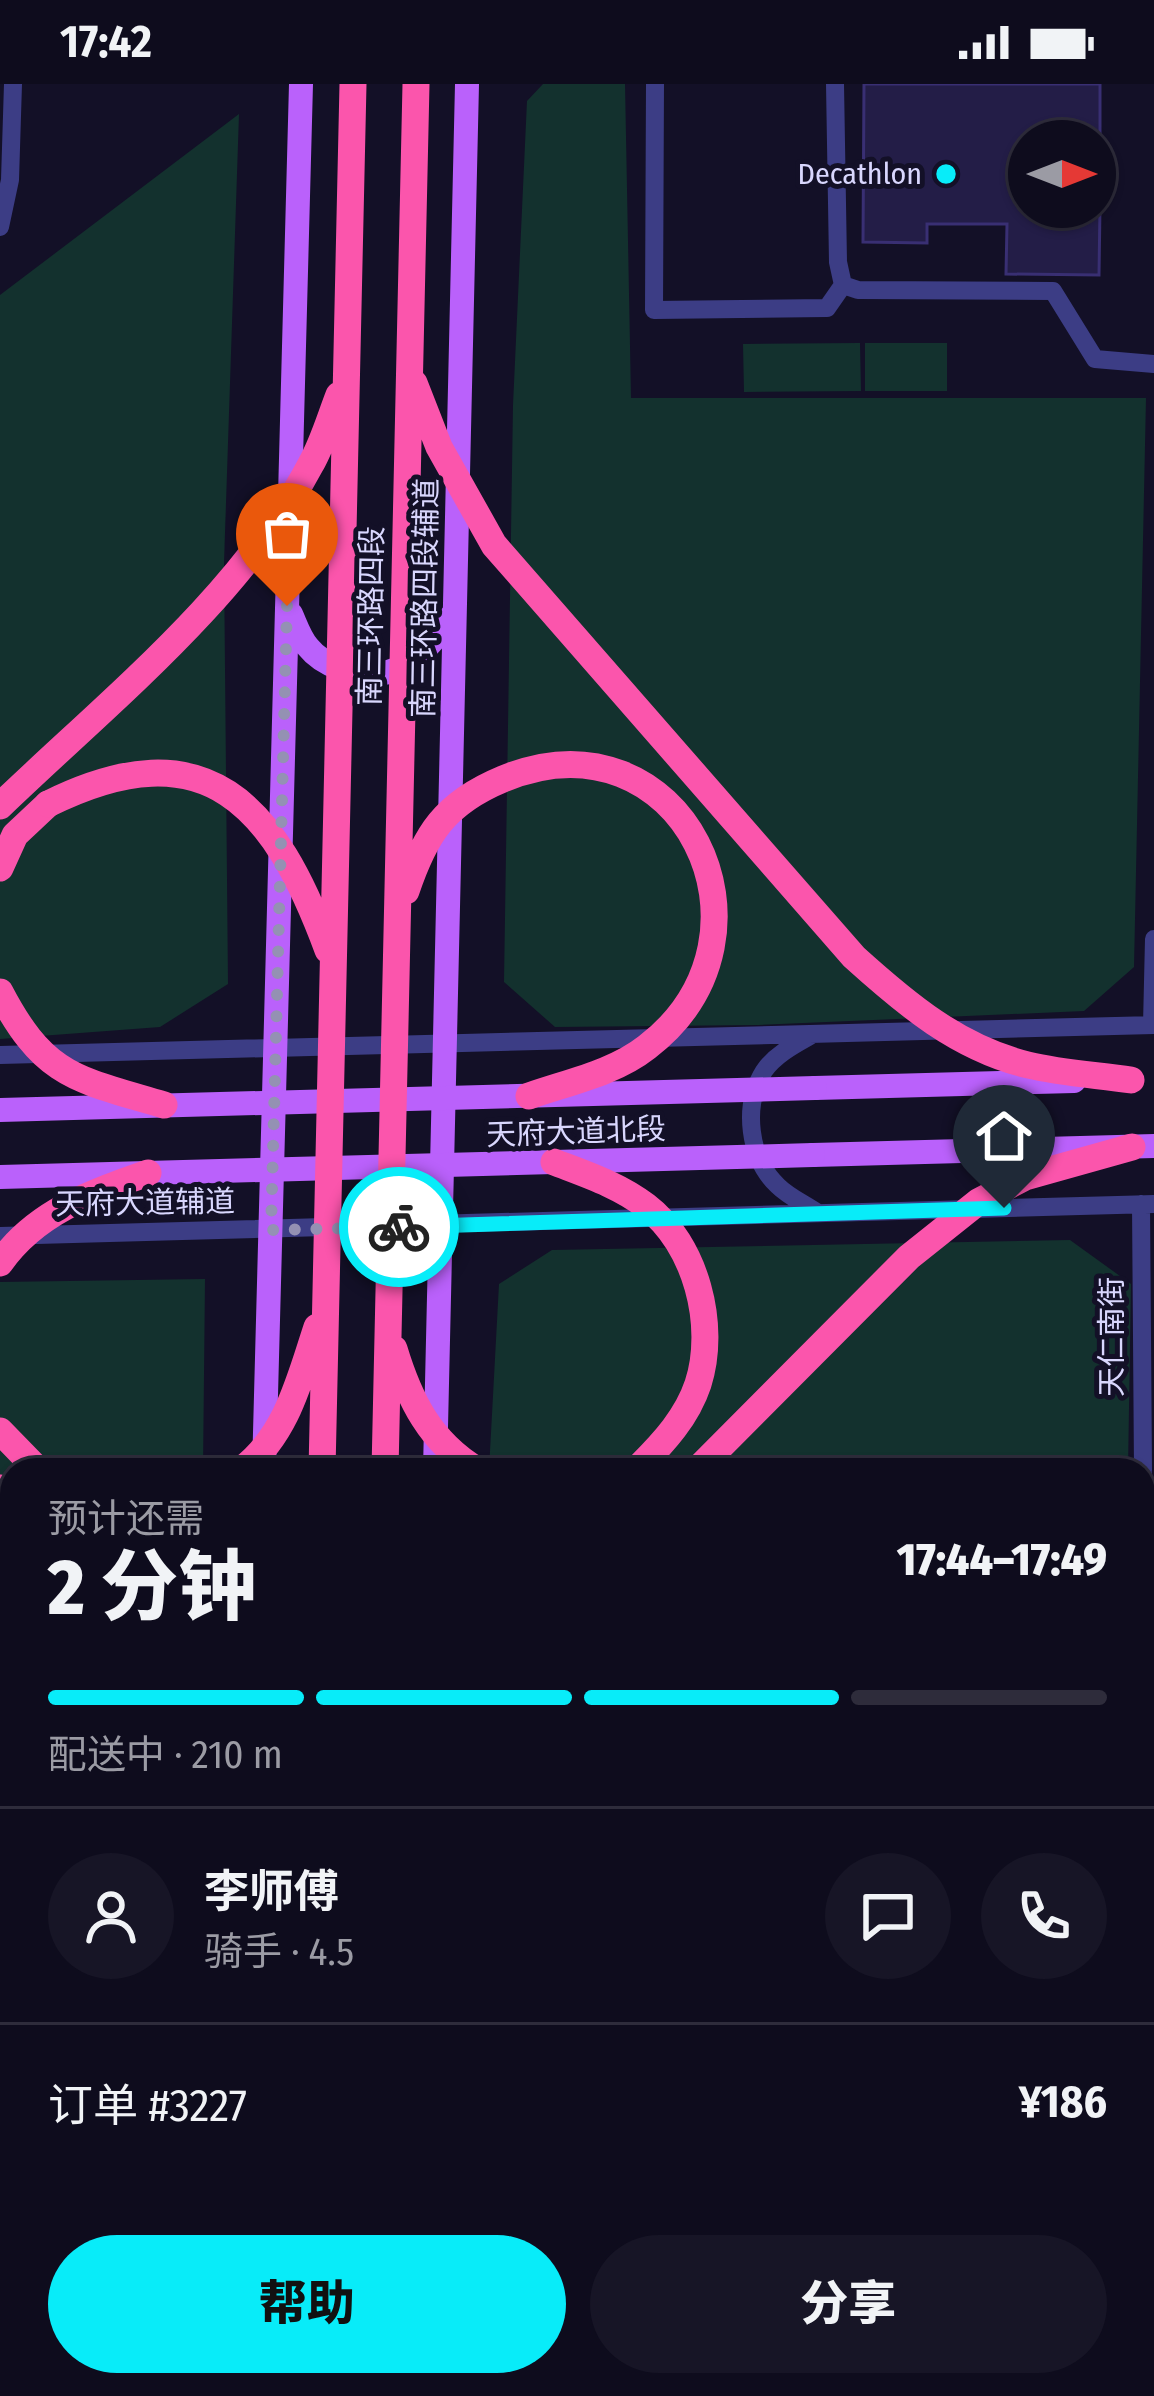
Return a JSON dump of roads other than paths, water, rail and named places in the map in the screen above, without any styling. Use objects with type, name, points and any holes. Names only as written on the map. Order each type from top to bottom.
[{"type":"highway","name":"南三环路四段","points":[[322,1458],[353,84]]},
{"type":"highway","name":"南三环路四段","points":[[385,1458],[416,84]]},
{"type":"highway","points":[[409,372],[439,447],[494,545],[854,957],[914,1010],[974,1046],[1029,1065],[1142,1079]]},
{"type":"highway","points":[[0,806],[212,602],[265,539],[313,462],[347,375]]},
{"type":"highway","points":[[397,919],[420,848],[438,822],[493,783],[528,768],[567,762],[610,769],[647,787],[675,810],[701,846],[712,882],[714,930],[704,973],[686,1006],[648,1046],[614,1067],[529,1096]]},
{"type":"highway","points":[[0,868],[15,836],[48,804],[92,783],[134,772],[205,782],[243,802],[292,863],[333,963]]},
{"type":"highway","points":[[0,992],[18,1027],[53,1066],[87,1082],[164,1105]]},
{"type":"highway","points":[[709,1458],[909,1257],[978,1202],[1025,1177],[1143,1146]]},
{"type":"highway","points":[[554,1162],[608,1183],[648,1207],[682,1247],[698,1286],[704,1331],[699,1383],[675,1430],[645,1458]]},
{"type":"highway","points":[[0,1263],[37,1223],[84,1195],[148,1173]]},
{"type":"highway","points":[[254,1458],[288,1413],[326,1300]]},
{"type":"highway","points":[[388,1331],[422,1421],[459,1458]]},
{"type":"highway","points":[[0,1431],[26,1458]]},
{"type":"main road","points":[[264,1458],[301,84]]},
{"type":"main road","name":"南三环路四段辅道","points":[[435,1458],[467,84]]},
{"type":"main road","points":[[287,606],[307,646],[326,663],[356,675],[382,676],[412,664],[432,646],[455,611]]},
{"type":"main road","name":"天府大道北段","points":[[0,1110],[1142,1079]]},
{"type":"main road","name":"天府大道北段","points":[[0,1177],[1143,1146]]},
{"type":"street","points":[[0,227],[10,180],[13,84]]},
{"type":"street","points":[[655,84],[654,310],[827,308],[843,285],[838,262],[835,84]]},
{"type":"street","points":[[843,285],[858,290],[1053,291],[1096,359],[1154,364]]},
{"type":"street","points":[[0,1055],[1153,1025],[1154,939]]},
{"type":"street","points":[[814,1034],[786,1050],[764,1071],[752,1103],[752,1134],[762,1168],[780,1189],[820,1214]]},
{"type":"street","name":"天府大道辅道","points":[[0,1236],[1148,1204]]},
{"type":"street","name":"天仁南街","points":[[1143,1458],[1148,1204]]},
{"type":"place","name":"Decathlon","points":[[946,174]]}]
